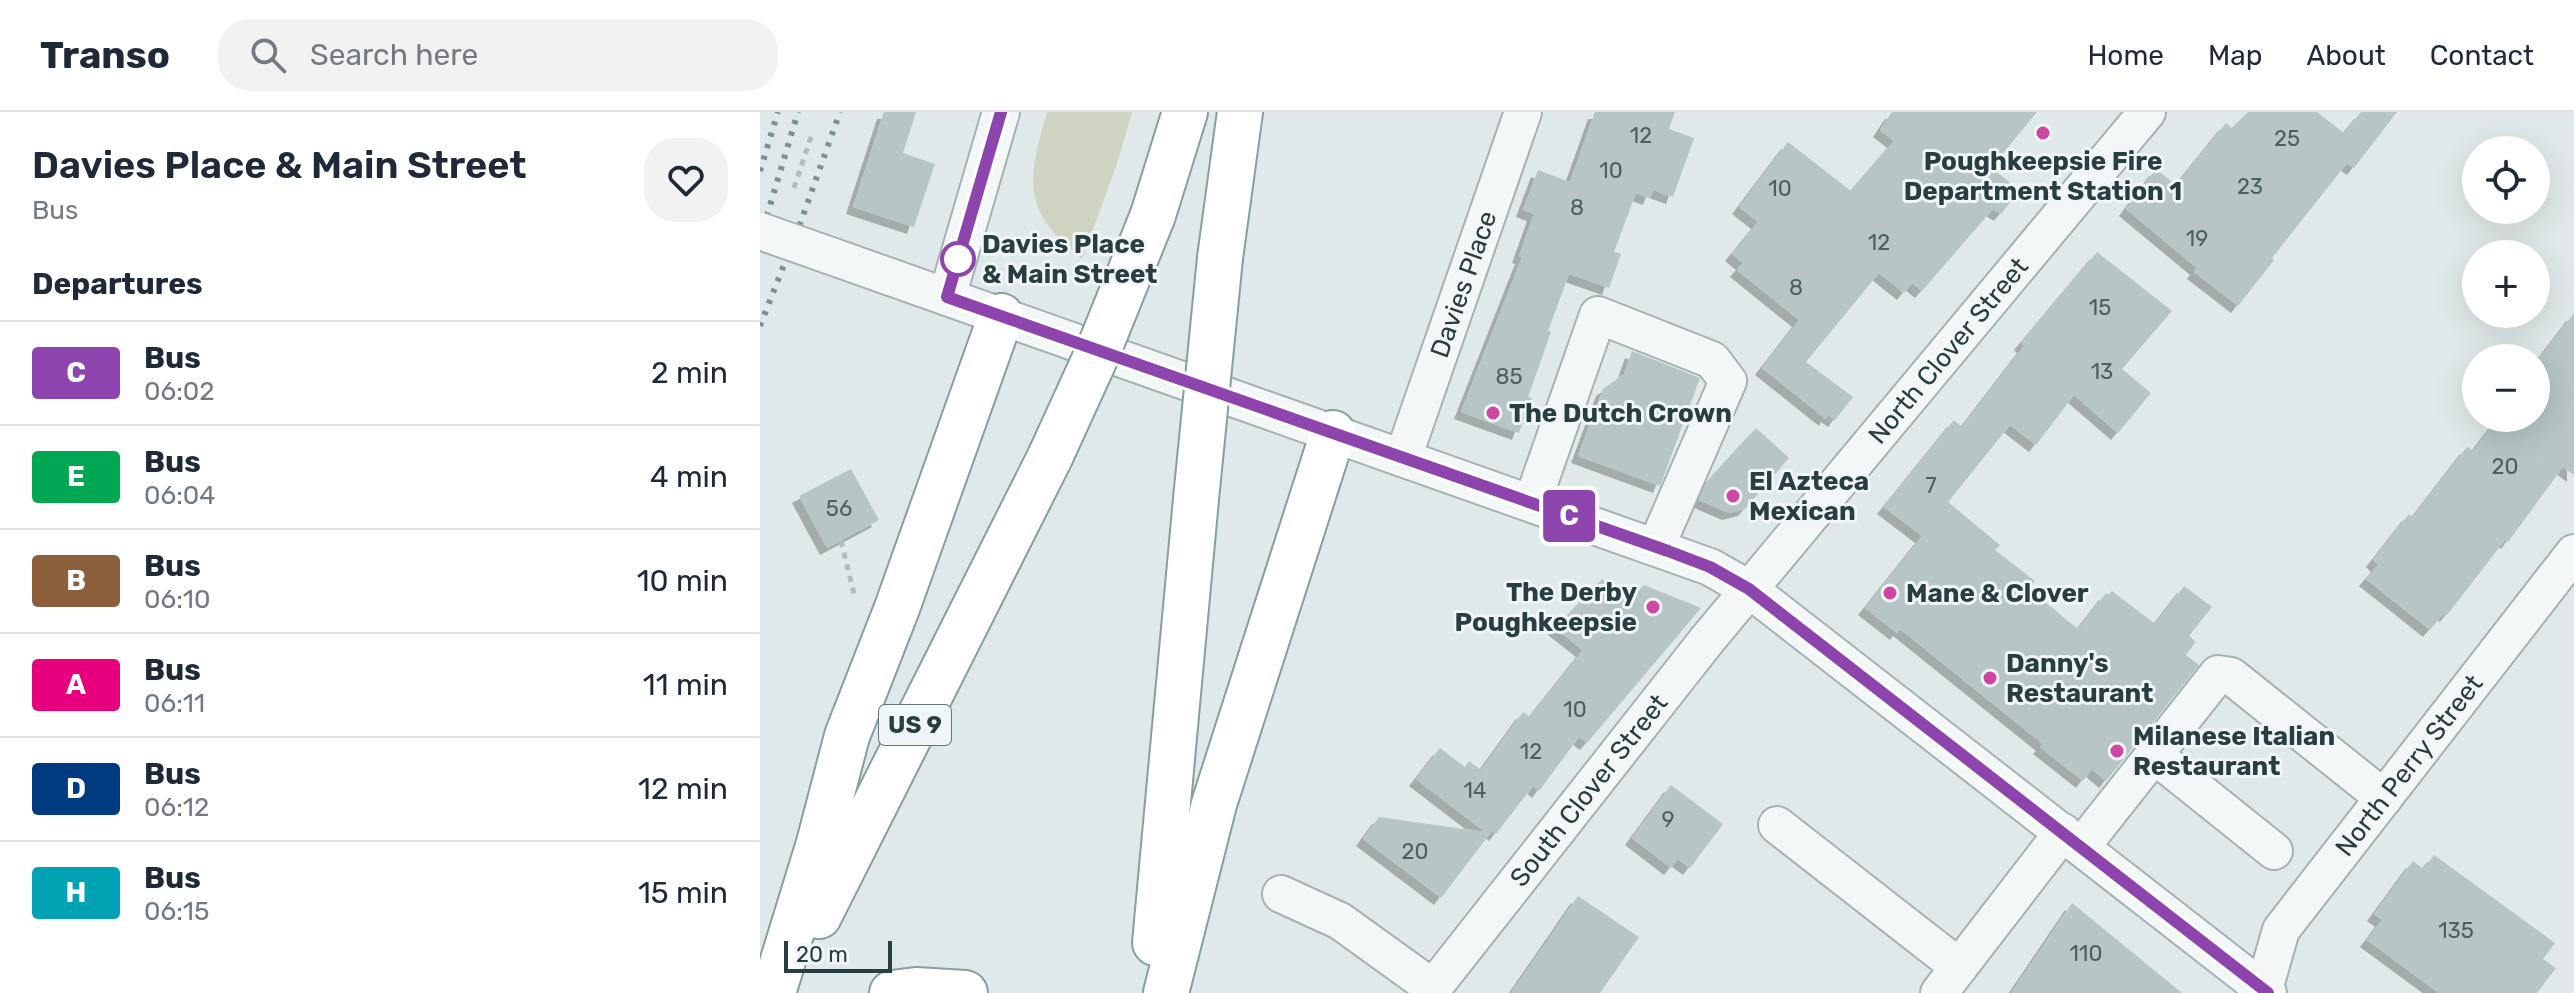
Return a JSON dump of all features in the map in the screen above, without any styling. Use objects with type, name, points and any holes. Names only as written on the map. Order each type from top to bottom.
[{"type":"highway","name":"US 9","points":[[781,993],[1050,457],[1097,354],[1153,215],[1185,112]]},
{"type":"highway","points":[[1151,993],[1220,258],[1240,112]]},
{"type":"highway","points":[[773,993],[819,843],[847,736],[897,608],[1001,316]]},
{"type":"highway","points":[[1166,993],[1214,804],[1333,433]]},
{"type":"highway","points":[[892,993],[929,990],[965,993]]},
{"type":"street","points":[[947,297],[1001,112]]},
{"type":"street","name":"Davies Place","points":[[1403,458],[1523,112]]},
{"type":"street","name":"North Clover Street","points":[[1749,589],[2147,112]]},
{"type":"street","points":[[760,231],[1710,567],[1749,589],[2265,992]]},
{"type":"street","points":[[1532,503],[1598,315],[1712,360],[1728,381],[1656,547]]},
{"type":"street","name":"North Perry Street","points":[[2265,992],[2281,930],[2574,553]]},
{"type":"street","name":"South Clover Street","points":[[1431,990],[1749,589]]},
{"type":"street","points":[[1777,825],[1949,980],[2072,840],[2154,755],[2218,674],[2231,676],[2384,798]]},
{"type":"street","points":[[2154,755],[2274,851]]},
{"type":"street","points":[[1281,894],[1340,921],[1431,990]]},
{"type":"path","points":[[794,188],[813,131]]},
{"type":"path","points":[[841,541],[855,598]]},
{"type":"green space","points":[[1047,112],[1132,112],[1118,161],[1082,259],[1048,225],[1034,193],[1035,158]]},
{"type":"building","points":[[884,112],[916,112],[903,153],[935,164],[914,227],[853,207]]},
{"type":"building","points":[[1595,112],[1675,112],[1669,129],[1694,138],[1673,197],[1653,190],[1650,198],[1636,193],[1614,252],[1621,254],[1609,288],[1569,274],[1548,331],[1551,332],[1519,433],[1461,412],[1522,257],[1519,256],[1534,214],[1523,210],[1538,170],[1570,182]]},
{"type":"building","points":[[1892,112],[2037,112],[1991,168],[2020,190],[2001,214],[1993,209],[1922,291],[1912,283],[1904,293],[1879,273],[1806,362],[1853,397],[1835,420],[1828,415],[1826,419],[1762,368],[1799,320],[1737,270],[1743,263],[1732,254],[1758,222],[1739,207],[1788,142],[1851,191],[1894,141],[1880,130]]},
{"type":"building","points":[[2248,112],[2317,112],[2344,133],[2361,112],[2397,112],[2354,168],[2347,163],[2238,306],[2194,272],[2197,268],[2126,209],[2156,169],[2176,185],[2226,123],[2232,128]]},
{"type":"building","points":[[2097,252],[2172,311],[2122,369],[2151,393],[2118,433],[2074,395],[2036,445],[2010,425],[1948,502],[2000,545],[1995,550],[2035,581],[2029,589],[2078,629],[2106,593],[2108,595],[2112,591],[2155,624],[2184,586],[2212,607],[2189,636],[2196,642],[2186,655],[2199,665],[2106,781],[2092,769],[2083,781],[2040,747],[2043,744],[1900,629],[1897,633],[1865,608],[1922,536],[1884,507],[1954,420],[1962,427],[2024,346],[2021,343]]},
{"type":"building","points":[[2574,313],[2574,475],[2563,467],[2508,542],[2505,540],[2447,615],[2444,613],[2430,630],[2366,579],[2378,565],[2373,560],[2409,514],[2413,517],[2467,447],[2473,451],[2487,432],[2550,432],[2550,345]]},
{"type":"building","points":[[1632,351],[1700,378],[1660,486],[1578,456],[1603,389],[1624,374]]},
{"type":"building","points":[[1756,428],[1789,458],[1745,509],[1729,513],[1699,500],[1706,483]]},
{"type":"building","points":[[851,469],[879,520],[827,548],[799,496]]},
{"type":"building","points":[[1602,579],[1631,598],[1644,585],[1701,608],[1587,743],[1579,737],[1539,791],[1533,786],[1496,834],[1492,831],[1441,898],[1363,839],[1379,817],[1485,832],[1416,779],[1440,748],[1465,767],[1469,761],[1481,770],[1523,712],[1530,717],[1583,650],[1555,628]]},
{"type":"building","points":[[1671,785],[1723,824],[1690,868],[1678,859],[1671,868],[1632,838]]},
{"type":"building","points":[[2434,855],[2555,943],[2543,959],[2556,968],[2537,993],[2439,993],[2367,940],[2382,920],[2374,914],[2413,861],[2423,869]]},
{"type":"building","points":[[1578,896],[1639,937],[1600,993],[1511,993]]},
{"type":"building","points":[[2072,903],[2182,993],[2011,993]]},
{"type":"railway","points":[[760,171],[778,112]]},
{"type":"railway","points":[[760,239],[798,112]]},
{"type":"railway","points":[[760,326],[840,112]]},
{"type":"bus line","name":"C","points":[[1001,112],[947,297],[1710,567],[1749,589],[2268,993]]},
{"type":"place","name":"Poughkeepsie Fire Department Station 1","points":[[2043,133]]},
{"type":"place","name":"Davies Place & Main Street","points":[[958,259]]},
{"type":"place","name":"The Dutch Crown","points":[[1493,413]]},
{"type":"place","name":"El Azteca Mexican","points":[[1733,496]]},
{"type":"place","name":"Mane & Clover","points":[[1890,593]]},
{"type":"place","name":"The Derby Poughkeepsie","points":[[1653,607]]},
{"type":"place","name":"Danny's Restaurant","points":[[1990,678]]},
{"type":"place","name":"Milanese Italian Restaurant","points":[[2117,751]]}]
